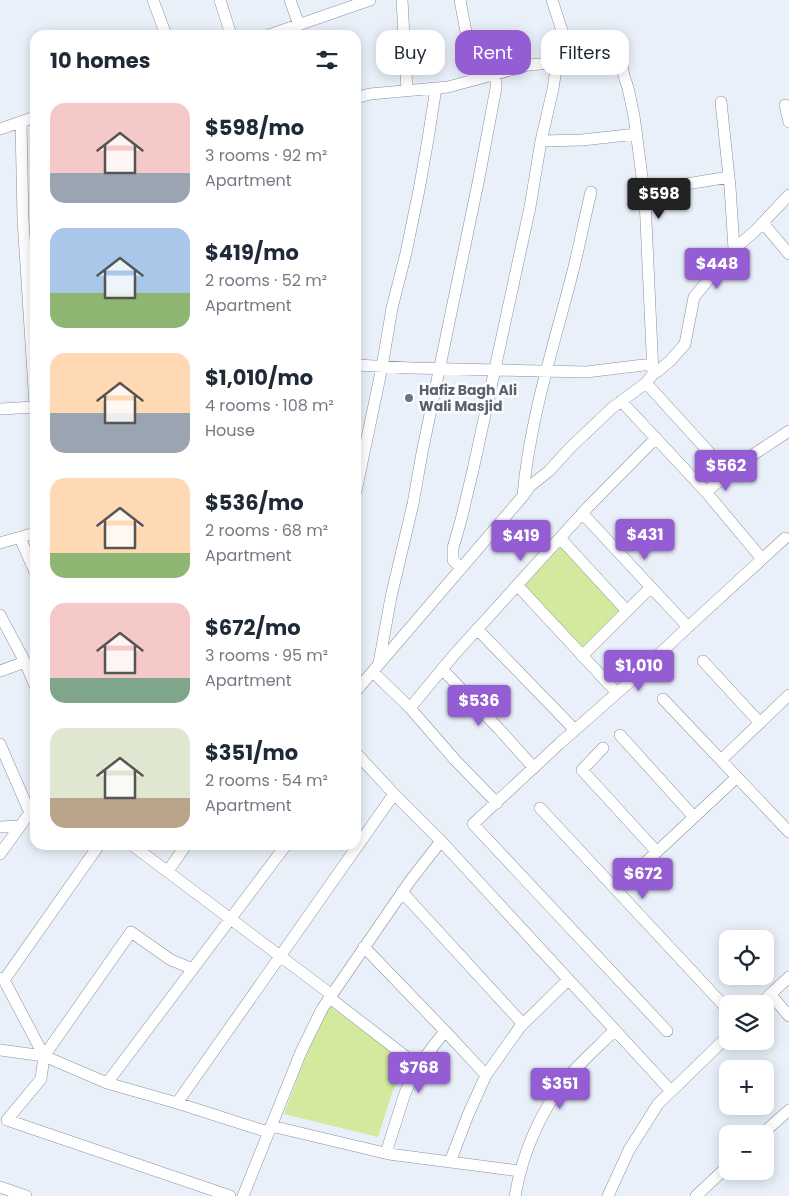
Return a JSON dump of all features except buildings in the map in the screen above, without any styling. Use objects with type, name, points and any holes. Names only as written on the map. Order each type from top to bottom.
[{"type":"street","points":[[153,0],[164,30]]},
{"type":"street","points":[[220,0],[230,30]]},
{"type":"street","points":[[290,0],[305,30]]},
{"type":"street","points":[[284,30],[370,0]]},
{"type":"street","points":[[402,0],[407,90]]},
{"type":"street","points":[[460,0],[475,80]]},
{"type":"street","points":[[552,0],[562,30]]},
{"type":"street","points":[[361,97],[370,94],[436,88],[492,75]]},
{"type":"street","points":[[376,668],[413,504],[439,368],[479,178],[496,88],[496,75]]},
{"type":"street","points":[[462,568],[453,560],[453,548],[473,470],[495,370],[530,207],[555,75]]},
{"type":"street","points":[[624,75],[637,134],[644,192],[650,282],[651,374],[728,473]]},
{"type":"street","points":[[361,467],[392,308],[406,253],[436,88]]},
{"type":"street","points":[[721,102],[734,249]]},
{"type":"street","points":[[785,105],[789,122]]},
{"type":"street","points":[[0,129],[30,119]]},
{"type":"street","points":[[21,122],[30,264]]},
{"type":"street","points":[[542,141],[582,140],[637,134]]},
{"type":"street","points":[[644,192],[729,177]]},
{"type":"street","points":[[523,496],[525,468],[540,396],[591,192]]},
{"type":"street","points":[[361,685],[530,486],[549,471],[612,408],[651,374],[670,361],[685,344],[694,297],[734,249],[754,232],[789,196]]},
{"type":"street","points":[[763,222],[789,254]]},
{"type":"street","points":[[361,365],[651,374]]},
{"type":"street","points":[[621,401],[706,492],[762,559]]},
{"type":"street","points":[[0,408],[30,406]]},
{"type":"street","points":[[706,492],[738,464],[789,431]]},
{"type":"street","points":[[410,708],[477,629],[518,586],[582,513],[656,438]]},
{"type":"street","points":[[582,513],[688,627]]},
{"type":"street","points":[[0,543],[30,535]]},
{"type":"street","points":[[20,538],[30,561]]},
{"type":"street","points":[[560,538],[627,611]]},
{"type":"street","points":[[667,1031],[473,824],[785,538]]},
{"type":"street","points":[[518,586],[617,693]]},
{"type":"street","points":[[582,656],[651,587]]},
{"type":"street","points":[[0,615],[30,674]]},
{"type":"street","points":[[477,629],[574,730]]},
{"type":"street","points":[[0,671],[25,662]]},
{"type":"street","points":[[703,662],[760,723]]},
{"type":"street","points":[[376,668],[456,761],[497,802]]},
{"type":"street","points":[[442,669],[500,729],[534,768]]},
{"type":"street","points":[[721,760],[789,696]]},
{"type":"street","points":[[663,699],[789,832]]},
{"type":"street","points":[[620,735],[694,817]]},
{"type":"street","points":[[0,744],[30,806]]},
{"type":"street","points":[[603,748],[582,770],[657,852]]},
{"type":"street","points":[[361,758],[441,841],[671,1091]]},
{"type":"street","points":[[616,890],[737,777]]},
{"type":"street","points":[[361,841],[394,794]]},
{"type":"street","points":[[540,808],[719,1000]]},
{"type":"street","points":[[0,854],[30,813]]},
{"type":"street","points":[[0,827],[20,826]]},
{"type":"street","points":[[243,1196],[301,1052],[322,1009],[402,892],[441,841]]},
{"type":"street","points":[[44,1056],[2,979],[95,850]]},
{"type":"street","points":[[139,850],[280,956],[418,1066]]},
{"type":"street","points":[[168,871],[183,850]]},
{"type":"street","points":[[107,1083],[282,850]]},
{"type":"street","points":[[177,1103],[355,850]]},
{"type":"street","points":[[402,892],[523,1024]]},
{"type":"street","points":[[193,969],[171,960],[131,932],[44,1056],[41,1079],[3,1119],[230,1196]]},
{"type":"street","points":[[364,947],[486,1075]]},
{"type":"street","points":[[789,977],[770,994],[789,1016]]},
{"type":"street","points":[[450,1162],[486,1075],[523,1024],[568,980]]},
{"type":"street","points":[[515,1196],[520,1171],[531,1138],[548,1104],[569,1076],[615,1030]]},
{"type":"street","points":[[386,1153],[405,1093],[418,1066],[445,1031]]},
{"type":"street","points":[[608,1196],[629,1150],[658,1104],[719,1045]]},
{"type":"street","points":[[0,1050],[44,1056],[107,1083],[270,1129],[386,1153],[520,1171]]},
{"type":"street","points":[[772,1125],[789,1110]]},
{"type":"street","points":[[696,1196],[719,1174]]},
{"type":"street","points":[[0,1187],[26,1196]]},
{"type":"green space","points":[[562,545],[621,611],[583,647],[523,586]]},
{"type":"green space","points":[[329,1006],[406,1061],[392,1093],[378,1137],[284,1114],[317,1027]]},
{"type":"place","name":"Hafiz Bagh Ali Wali Masjid","points":[[409,398]]}]
